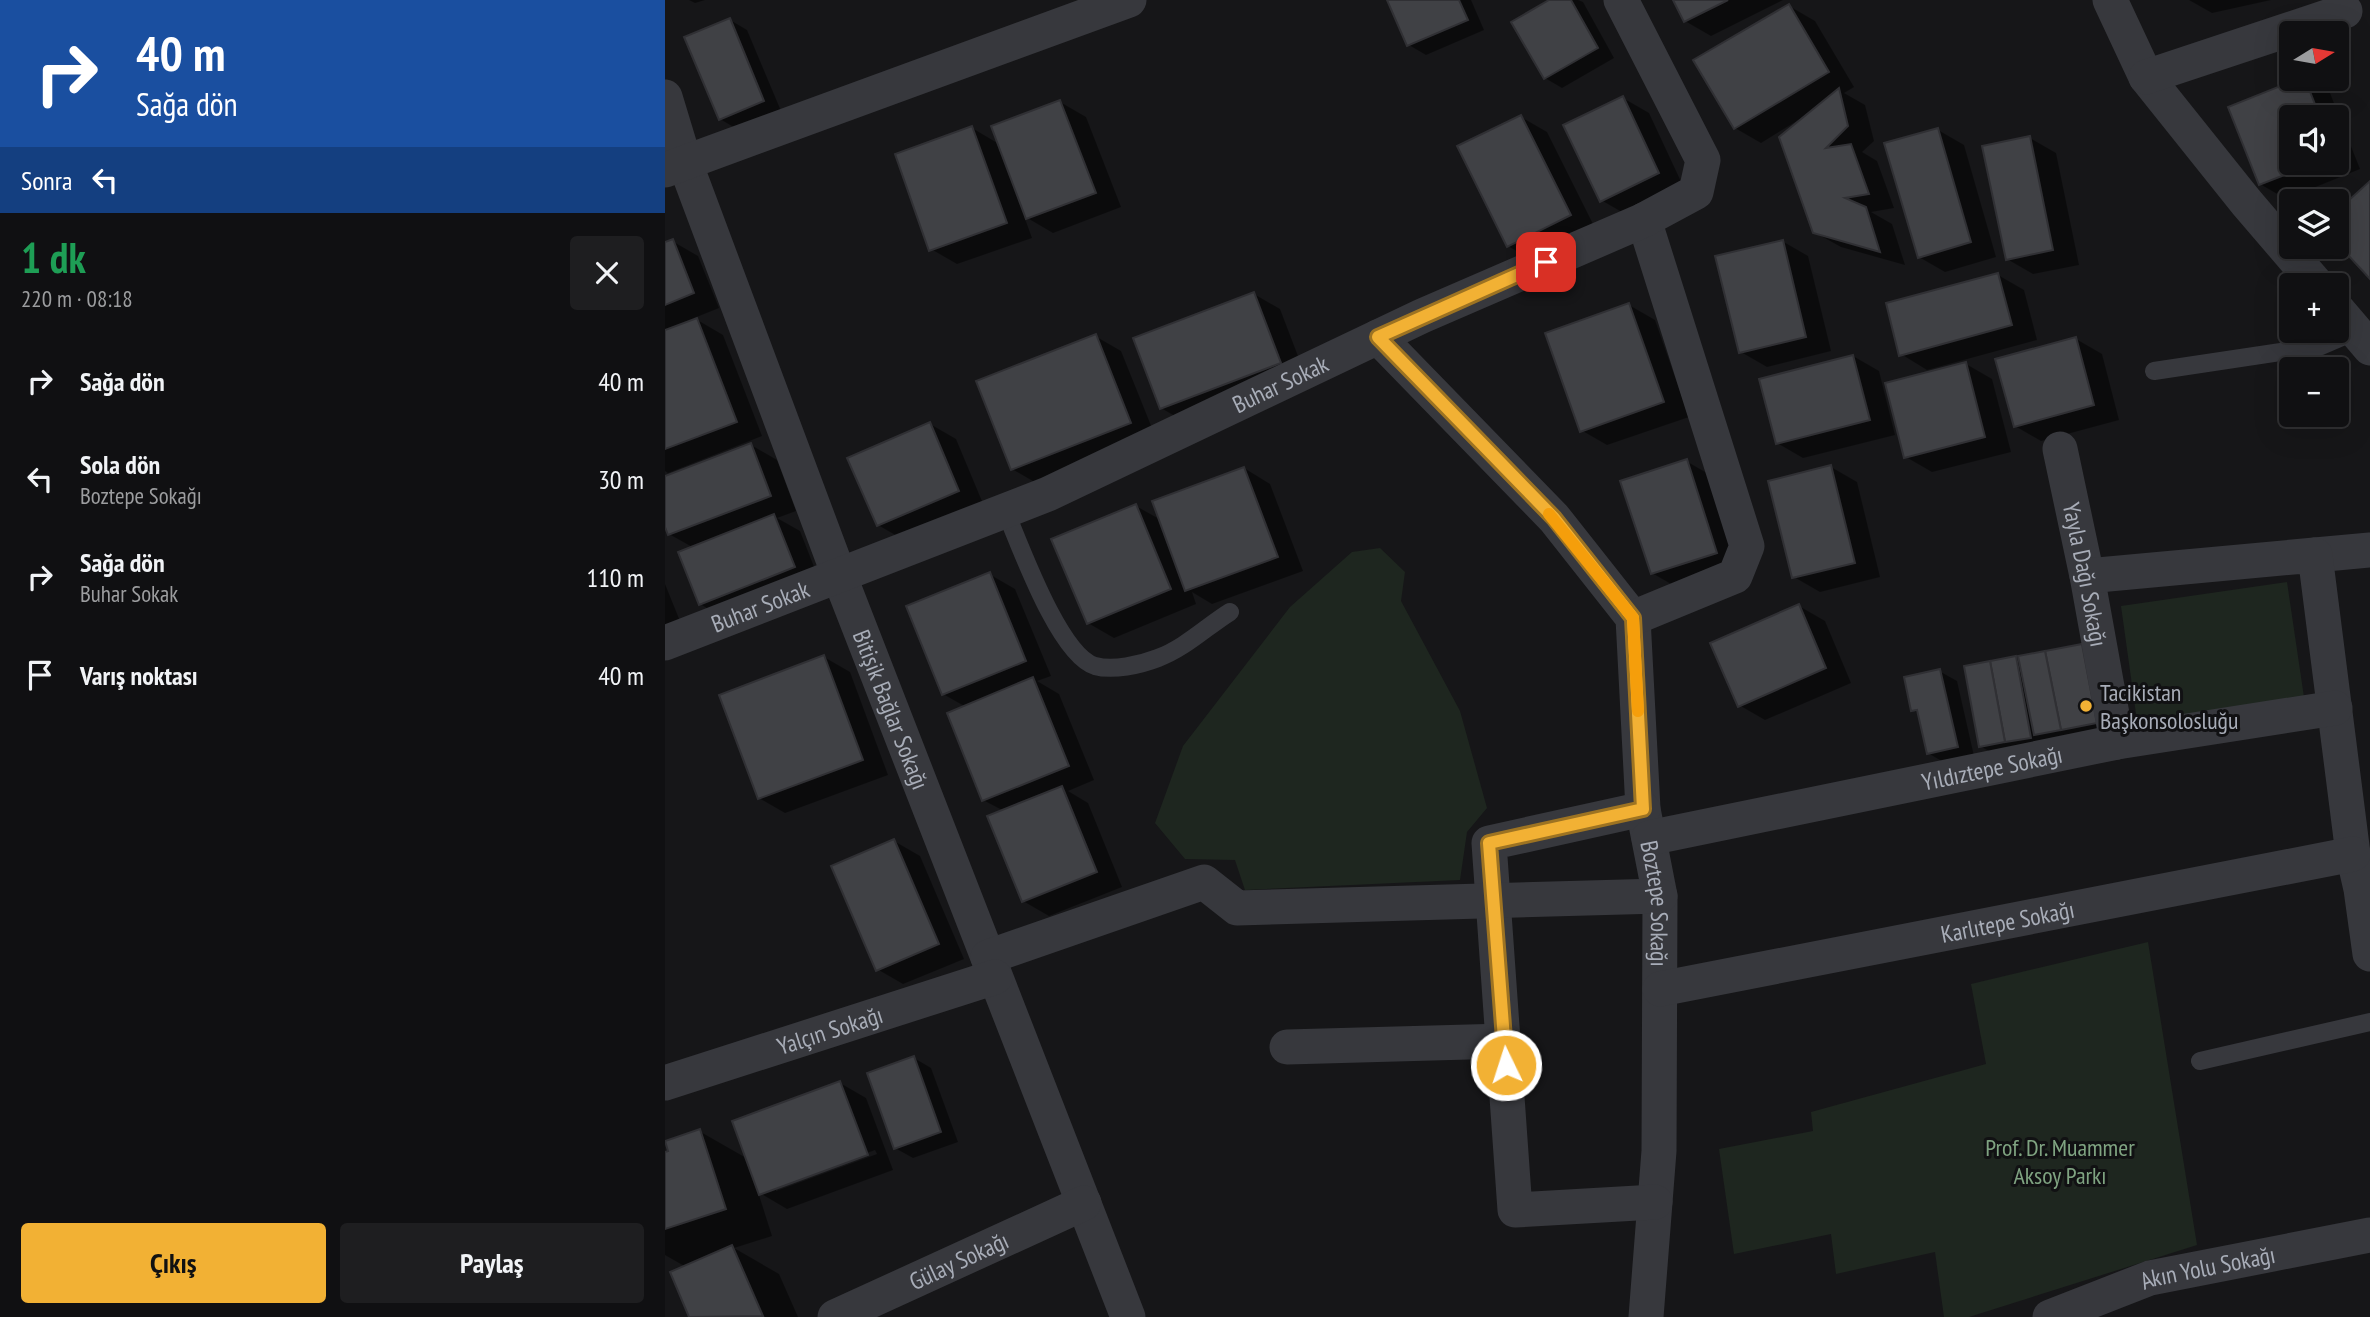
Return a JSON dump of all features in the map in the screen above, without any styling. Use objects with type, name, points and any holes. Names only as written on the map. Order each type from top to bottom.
[{"type":"street","points":[[675,166],[1129,0]]},
{"type":"street","name":"Buhar Sokak","points":[[665,643],[1048,494],[1378,337],[1644,220],[1696,192],[1703,160],[1621,0]]},
{"type":"street","points":[[2110,0],[2147,77],[2246,202],[2307,273]]},
{"type":"street","points":[[2147,77],[2345,11]]},
{"type":"street","name":"Bitişik Bağlar Sokağı","points":[[665,97],[675,166],[839,575],[1128,1317]]},
{"type":"street","points":[[1378,337],[1554,518],[1633,618],[1735,576],[1747,546],[1644,220]]},
{"type":"street","name":"Yayla Dağı Sokağı","points":[[2060,449],[2087,576],[2117,742]]},
{"type":"street","points":[[2087,576],[2370,550]]},
{"type":"street","points":[[2315,555],[2353,854],[2370,954]]},
{"type":"street","name":"Boztepe Sokağı","points":[[1633,618],[1646,823],[1660,895],[1659,1151],[1646,1317]]},
{"type":"street","name":"Yıldıztepe Sokağı","points":[[1495,900],[1489,843],[1646,823],[2117,742],[2335,708]]},
{"type":"street","name":"Karlıtepe Sokağı","points":[[1660,989],[2353,854]]},
{"type":"street","name":"Yalçın Sokağı","points":[[665,1083],[992,967],[1204,882],[1237,908],[1495,900]]},
{"type":"street","points":[[1655,1202],[1515,1210],[1495,900],[1660,895]]},
{"type":"street","points":[[1287,1047],[1505,1041]]},
{"type":"street","name":"Gülay Sokağı","points":[[835,1317],[1084,1203]]},
{"type":"street","name":"Akın Yolu Sokağı","points":[[2050,1317],[2151,1278],[2370,1235]]},
{"type":"lane","points":[[2154,371],[2322,346],[2354,329]]},
{"type":"lane","points":[[1006,510],[1062,635],[1092,666],[1107,668],[1158,658],[1198,635],[1230,612]]},
{"type":"lane","points":[[2200,1061],[2370,1022]]},
{"type":"green space","points":[[1380,548],[1405,572],[1401,601],[1460,711],[1487,808],[1467,832],[1460,880],[1245,890],[1235,860],[1185,859],[1155,823],[1183,746],[1290,607],[1352,552]]},
{"type":"green space","points":[[2287,582],[2305,704],[2138,728],[2121,606]]},
{"type":"green space","name":"Prof. Dr. Muammer Aksoy Parkı","points":[[2148,942],[2197,1245],[1969,1317],[1944,1317],[1935,1252],[1836,1274],[1831,1234],[1734,1254],[1719,1149],[1813,1131],[1811,1112],[1986,1064],[1971,984]]},
{"type":"building","points":[[1387,0],[1459,0],[1468,20],[1407,46]]},
{"type":"building","points":[[1549,0],[1571,0],[1598,48],[1544,79],[1511,22]]},
{"type":"building","points":[[1673,0],[1728,0],[1684,22]]},
{"type":"building","points":[[1789,4],[1829,72],[1734,129],[1693,60]]},
{"type":"building","points":[[730,18],[764,101],[719,120],[684,37]]},
{"type":"building","points":[[2279,87],[2279,91],[2310,91],[2315,105],[2279,105],[2279,175],[2284,175],[2259,185],[2228,107]]},
{"type":"building","points":[[1839,88],[1848,126],[1826,148],[1851,144],[1869,194],[1845,198],[1866,207],[1880,252],[1813,233],[1779,137]]},
{"type":"building","points":[[1623,96],[1659,173],[1600,202],[1563,125]]},
{"type":"building","points":[[1060,100],[1096,193],[1026,219],[991,126]]},
{"type":"building","points":[[1521,115],[1571,215],[1507,247],[1457,146]]},
{"type":"building","points":[[972,126],[1007,223],[929,251],[895,154]]},
{"type":"building","points":[[1938,128],[1971,242],[1918,258],[1884,143]]},
{"type":"building","points":[[2030,136],[2053,250],[2006,260],[1982,146]]},
{"type":"building","points":[[2370,181],[2370,279],[2349,256],[2349,200]]},
{"type":"building","points":[[673,239],[694,293],[665,305],[665,242]]},
{"type":"building","points":[[1783,240],[1806,337],[1739,353],[1715,256]]},
{"type":"building","points":[[1998,273],[2012,325],[1899,356],[1886,303]]},
{"type":"building","points":[[1254,292],[1281,363],[1160,409],[1133,338]]},
{"type":"building","points":[[1629,303],[1664,402],[1580,432],[1545,333]]},
{"type":"building","points":[[697,318],[737,422],[665,449],[665,330]]},
{"type":"building","points":[[1096,334],[1131,423],[1011,470],[976,381]]},
{"type":"building","points":[[2076,337],[2094,405],[2014,427],[1995,359]]},
{"type":"building","points":[[1853,355],[1870,420],[1776,444],[1759,379]]},
{"type":"building","points":[[1966,362],[1985,437],[1904,458],[1885,383]]},
{"type":"building","points":[[930,422],[959,491],[877,526],[847,458]]},
{"type":"building","points":[[751,443],[771,496],[668,535],[665,527],[665,476]]},
{"type":"building","points":[[1687,459],[1717,553],[1651,574],[1620,481]]},
{"type":"building","points":[[1831,465],[1855,563],[1792,578],[1768,481]]},
{"type":"building","points":[[1244,467],[1278,557],[1185,591],[1152,501]]},
{"type":"building","points":[[1136,504],[1171,589],[1087,624],[1051,539]]},
{"type":"building","points":[[774,514],[795,567],[699,605],[678,552]]},
{"type":"building","points":[[990,572],[1026,661],[942,695],[906,606]]},
{"type":"building","points":[[1799,604],[1826,668],[1738,707],[1710,643]]},
{"type":"building","points":[[2082,644],[2097,723],[2061,730],[2045,651]]},
{"type":"building","points":[[2045,651],[2061,730],[2034,735],[2018,656]]},
{"type":"building","points":[[824,655],[863,760],[758,799],[719,695]]},
{"type":"building","points":[[2016,656],[2031,738],[2005,742],[1990,661]]},
{"type":"building","points":[[1990,661],[2005,742],[1979,747],[1964,666]]},
{"type":"building","points":[[1940,669],[1958,747],[1927,754],[1917,710],[1911,711],[1904,677]]},
{"type":"building","points":[[1033,677],[1069,766],[982,801],[947,713]]},
{"type":"building","points":[[1062,786],[1097,872],[1022,902],[987,816]]},
{"type":"building","points":[[894,839],[939,944],[876,971],[831,866]]},
{"type":"building","points":[[914,1056],[941,1132],[894,1149],[867,1073]]},
{"type":"building","points":[[840,1081],[868,1155],[759,1195],[732,1121]]},
{"type":"building","points":[[700,1129],[726,1209],[665,1229],[665,1152],[668,1151],[665,1141]]},
{"type":"building","points":[[732,1245],[763,1316],[689,1317],[670,1272]]},
{"type":"slow traffic","points":[[1549,514],[1633,618],[1638,711]]},
{"type":"place","name":"Tacikistan Başkonsolosluğu","points":[[2086,706]]},
{"type":"route","points":[[1506,1065],[1489,843],[1643,809],[1633,618],[1554,518],[1378,337],[1546,262]]}]
